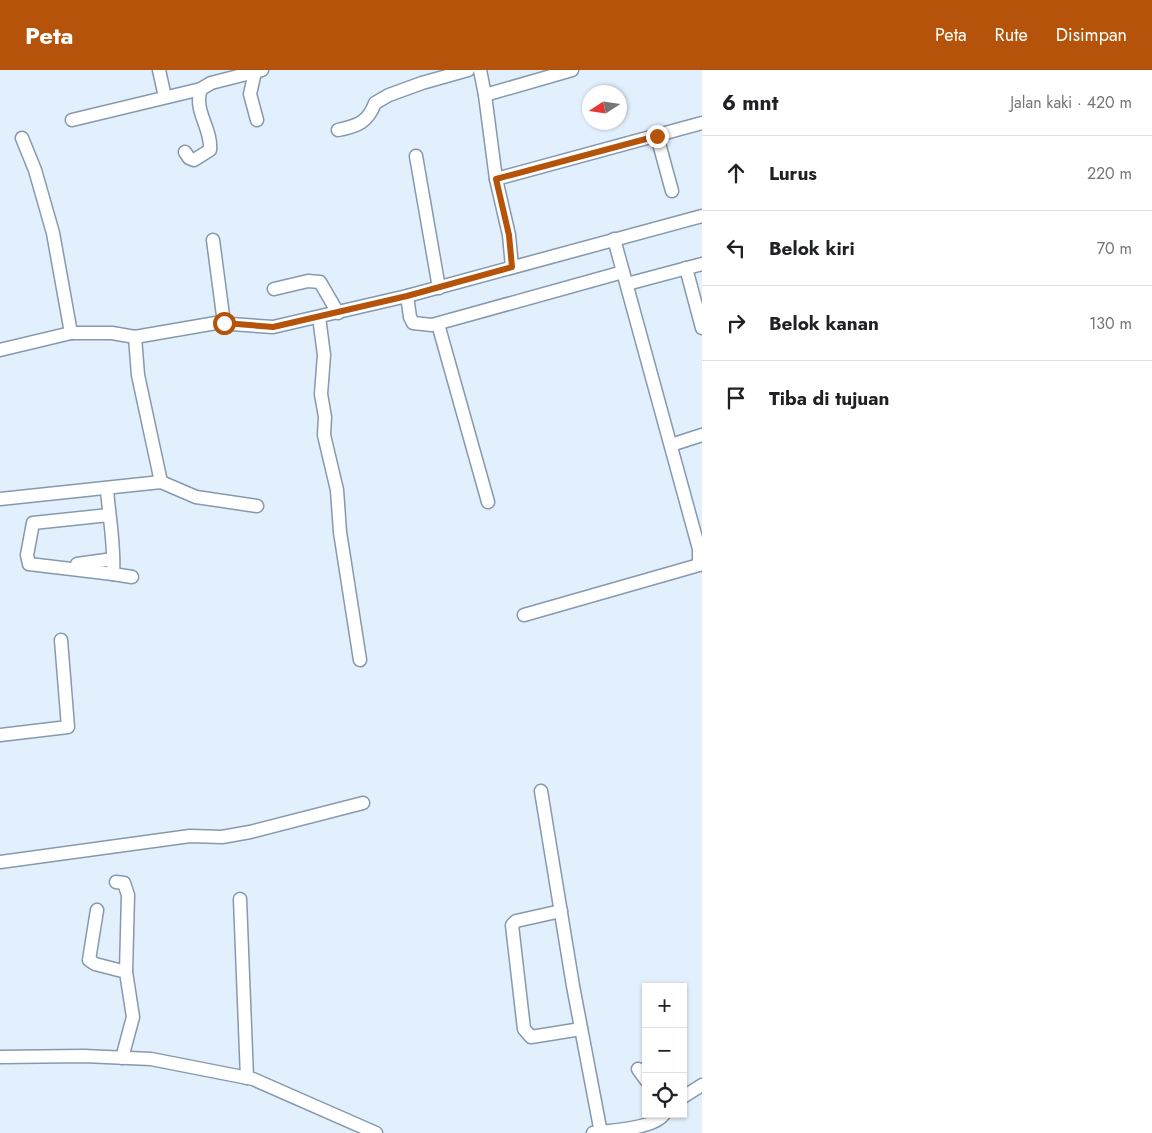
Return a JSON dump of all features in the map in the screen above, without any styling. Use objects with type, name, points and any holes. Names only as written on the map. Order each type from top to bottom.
[{"type":"street","points":[[159,70],[165,97]]},
{"type":"street","points":[[338,130],[363,122],[371,114],[375,103],[390,95],[468,70]]},
{"type":"street","points":[[480,70],[486,95],[496,179],[509,235],[512,267]]},
{"type":"street","points":[[486,95],[572,70]]},
{"type":"street","points":[[72,120],[201,89],[211,83],[258,71]]},
{"type":"street","points":[[257,120],[250,94],[258,71]]},
{"type":"street","points":[[185,152],[189,158],[194,160],[210,150],[211,141],[198,108],[201,89]]},
{"type":"street","points":[[496,179],[702,123]]},
{"type":"street","points":[[657,136],[672,191]]},
{"type":"street","points":[[22,138],[35,170],[53,233],[71,333]]},
{"type":"street","points":[[416,156],[439,288]]},
{"type":"street","points":[[0,350],[71,333],[112,334],[135,337],[224,323],[273,327],[439,288],[702,216]]},
{"type":"street","points":[[524,615],[699,565],[699,549],[614,239]]},
{"type":"street","points":[[213,240],[224,323]]},
{"type":"street","points":[[407,296],[410,317],[414,323],[432,326],[625,278],[702,264]]},
{"type":"street","points":[[686,268],[702,328]]},
{"type":"street","points":[[274,289],[308,281],[320,282],[338,313]]},
{"type":"street","points":[[319,317],[324,355],[321,394],[325,417],[324,435],[337,490],[340,532],[360,660]]},
{"type":"street","points":[[438,324],[488,502]]},
{"type":"street","points":[[135,337],[138,375],[160,482]]},
{"type":"street","points":[[671,445],[702,435]]},
{"type":"street","points":[[0,499],[160,482],[196,497],[256,506]]},
{"type":"street","points":[[107,489],[113,574]]},
{"type":"street","points":[[109,515],[33,524],[27,555],[29,564],[132,577]]},
{"type":"street","points":[[75,569],[78,564],[113,559]]},
{"type":"street","points":[[0,735],[68,727],[61,640]]},
{"type":"street","points":[[541,791],[598,1133],[657,1121],[660,1118]]},
{"type":"street","points":[[0,862],[190,836],[230,835],[363,803]]},
{"type":"street","points":[[116,882],[124,883],[127,887],[126,972],[133,1017],[122,1058]]},
{"type":"street","points":[[240,899],[247,1078]]},
{"type":"street","points":[[97,910],[89,960],[96,964],[126,972]]},
{"type":"street","points":[[561,911],[516,921],[512,925],[524,1029],[530,1037],[582,1029]]},
{"type":"street","points":[[0,1057],[151,1059],[247,1078],[376,1133]]},
{"type":"street","points":[[638,1069],[642,1074]]},
{"type":"street","points":[[687,1094],[702,1085]]},
{"type":"route","points":[[224,323],[273,327],[369,306],[512,267],[509,235],[496,179],[657,136]]}]
